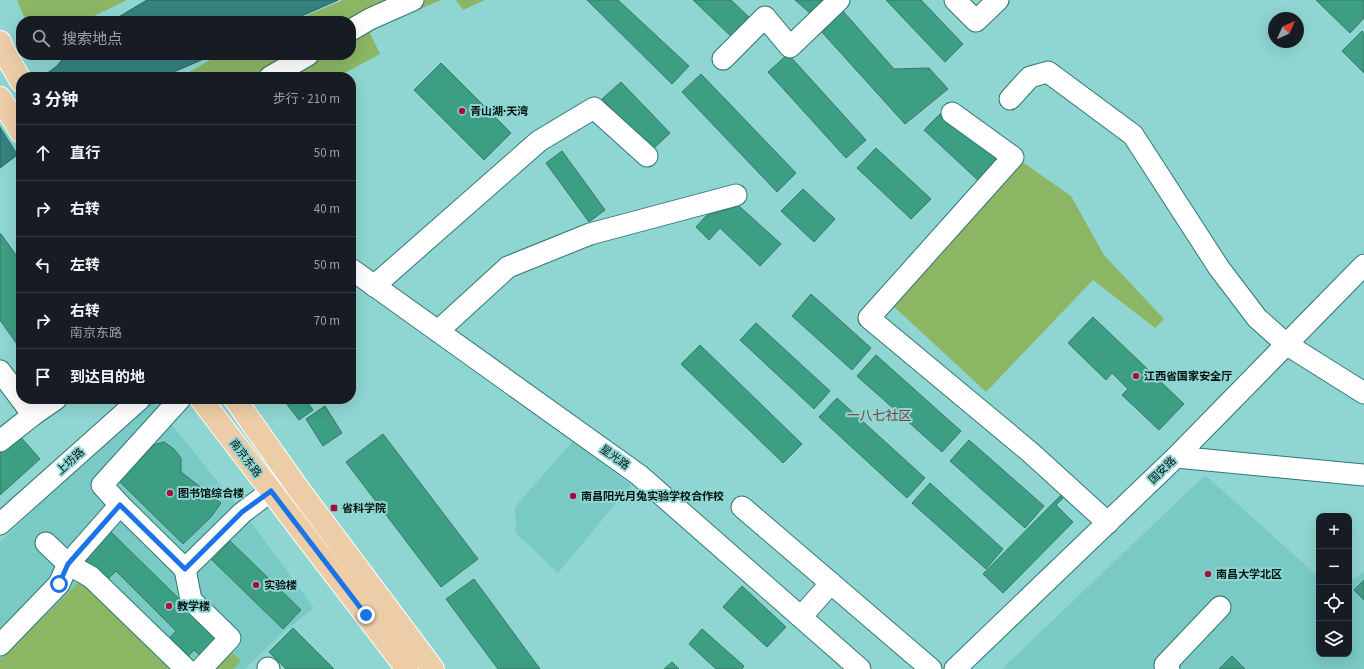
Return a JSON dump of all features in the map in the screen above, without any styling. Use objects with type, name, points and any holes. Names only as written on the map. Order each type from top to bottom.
[{"type":"main road","points":[[0,42],[16,72]]},
{"type":"main road","points":[[0,98],[16,124]]},
{"type":"main road","name":"南京东路","points":[[205,404],[407,669]]},
{"type":"main road","points":[[238,404],[296,487],[433,669]]},
{"type":"street","points":[[356,27],[370,19],[413,0]]},
{"type":"street","points":[[724,59],[766,17],[790,47],[839,0]]},
{"type":"street","points":[[955,0],[976,21],[998,0]]},
{"type":"street","points":[[279,72],[299,60]]},
{"type":"street","points":[[1010,99],[1030,77],[1048,72],[1133,135],[1219,268],[1257,318],[1286,344],[1364,393]]},
{"type":"street","points":[[358,277],[539,141],[594,108],[647,156]]},
{"type":"street","points":[[952,113],[1013,157],[869,318],[1030,452],[1108,522]]},
{"type":"street","points":[[438,331],[508,267],[590,234],[736,195]]},
{"type":"street","name":"国安路","points":[[955,669],[1176,457],[1364,265]]},
{"type":"street","name":"星光路","points":[[358,277],[438,331],[639,474],[860,669]]},
{"type":"street","points":[[0,371],[16,392]]},
{"type":"street","points":[[0,441],[25,404]]},
{"type":"street","name":"上坊路","points":[[0,524],[134,404]]},
{"type":"street","points":[[175,404],[102,485],[120,505],[185,569],[191,600],[230,638],[201,669]]},
{"type":"street","points":[[1176,457],[1364,475]]},
{"type":"street","points":[[185,569],[242,512],[271,491]]},
{"type":"street","points":[[0,646],[59,584],[68,564],[120,505]]},
{"type":"street","points":[[742,507],[931,669]]},
{"type":"street","points":[[46,544],[68,564],[91,577],[186,669]]},
{"type":"street","points":[[801,617],[831,583]]},
{"type":"street","points":[[1170,669],[1165,665],[1220,608]]},
{"type":"shaded area","points":[[147,0],[338,0],[301,16],[120,16]]},
{"type":"shaded area","points":[[62,60],[201,60],[174,72],[49,72]]},
{"type":"shaded area","points":[[0,108],[16,142],[16,156],[0,168]]},
{"type":"shaded area","points":[[143,404],[155,404],[256,529],[314,608],[283,632],[245,669],[0,669],[0,542]]},
{"type":"shaded area","name":"南昌阳光月兔实验学校合作校","points":[[573,441],[631,485],[558,573],[516,533],[515,507]]},
{"type":"shaded area","name":"南昌大学北区","points":[[1205,475],[1316,574],[1316,657],[1352,657],[1352,581],[1364,571],[1364,669],[1002,669]]},
{"type":"green space","points":[[17,0],[127,0],[94,16],[24,16]]},
{"type":"green space","points":[[343,0],[441,0],[369,31],[380,54],[346,72],[190,72],[210,60],[356,60],[356,16],[306,16]]},
{"type":"green space","points":[[456,0],[485,0],[463,10]]},
{"type":"green space","points":[[1021,161],[1071,196],[1104,255],[1164,319],[1155,328],[1093,280],[986,392],[890,303]]},
{"type":"green space","points":[[81,580],[181,669],[0,669],[0,660]]},
{"type":"green space","points":[[228,649],[241,661],[233,669],[207,669]]},
{"type":"pier","points":[[16,95],[16,151],[0,126],[0,106]]},
{"type":"building","points":[[587,0],[618,0],[689,66],[672,84]]},
{"type":"building","points":[[693,0],[731,0],[753,21],[735,40]]},
{"type":"building","points":[[795,0],[824,0],[811,14]]},
{"type":"building","points":[[886,0],[921,0],[963,44],[945,62]]},
{"type":"building","points":[[1316,0],[1364,0],[1364,18],[1350,33]]},
{"type":"building","points":[[842,10],[894,69],[929,68],[948,89],[905,124],[820,30]]},
{"type":"building","points":[[1362,31],[1364,34],[1364,73],[1342,51]]},
{"type":"building","points":[[788,54],[866,140],[846,158],[768,72]]},
{"type":"building","name":"青山湖·天湾","points":[[441,63],[511,133],[484,160],[414,90]]},
{"type":"building","points":[[701,74],[796,173],[777,192],[682,92]]},
{"type":"building","points":[[621,82],[670,133],[651,151],[602,99]]},
{"type":"building","points":[[944,110],[1000,163],[981,183],[924,130]]},
{"type":"building","points":[[876,148],[931,199],[911,219],[857,168]]},
{"type":"building","points":[[562,151],[605,210],[589,222],[546,163]]},
{"type":"building","points":[[803,189],[835,219],[814,242],[781,211]]},
{"type":"building","points":[[739,206],[781,244],[760,266],[720,228],[709,240],[696,227],[707,215]]},
{"type":"building","points":[[1,234],[16,255],[16,343],[0,320]]},
{"type":"building","points":[[811,294],[871,348],[852,370],[792,316]]},
{"type":"building","name":"江西省国家安全厅","points":[[1093,317],[1184,404],[1159,430],[1122,395],[1128,389],[1112,373],[1106,380],[1068,343]]},
{"type":"building","points":[[756,323],[830,391],[814,409],[740,340]]},
{"type":"building","points":[[700,345],[802,444],[783,463],[681,364]]},
{"type":"building","points":[[876,355],[961,431],[942,452],[857,376]]},
{"type":"building","points":[[837,398],[925,478],[907,498],[819,417]]},
{"type":"building","points":[[287,404],[309,404],[313,410],[299,420]]},
{"type":"building","points":[[325,406],[342,433],[323,446],[306,419]]},
{"type":"building","points":[[18,434],[40,459],[0,495],[0,449]]},
{"type":"building","points":[[383,434],[478,559],[441,587],[346,462]]},
{"type":"building","points":[[969,440],[1044,506],[1025,528],[950,461]]},
{"type":"building","name":"图书馆综合楼","points":[[164,442],[174,449],[181,458],[181,472],[221,503],[211,517],[183,544],[119,481],[153,445]]},
{"type":"building","points":[[930,483],[1003,549],[986,569],[912,503]]},
{"type":"building","points":[[1063,493],[1066,495],[1056,505],[1073,522],[1003,593],[983,574]]},
{"type":"building","name":"教学楼","points":[[111,532],[221,640],[203,658],[194,650],[184,661],[165,643],[176,631],[116,571],[106,581],[84,559]]},
{"type":"building","name":"实验楼","points":[[230,541],[301,610],[283,629],[212,560]]},
{"type":"building","points":[[474,579],[540,669],[498,669],[446,599]]},
{"type":"building","points":[[1364,580],[1364,600],[1354,590]]},
{"type":"building","points":[[742,586],[786,627],[767,647],[723,607]]},
{"type":"building","points":[[293,628],[334,669],[286,669],[269,652]]},
{"type":"building","points":[[702,629],[744,666],[742,669],[716,669],[689,644]]},
{"type":"building","points":[[1232,656],[1245,669],[1219,669]]},
{"type":"building","points":[[672,662],[679,669],[664,669]]},
{"type":"place","name":"青山湖·天湾","points":[[462,111]]},
{"type":"place","name":"江西省国家安全厅","points":[[1136,376]]},
{"type":"place","name":"图书馆综合楼","points":[[170,493]]},
{"type":"place","name":"南昌阳光月兔实验学校合作校","points":[[573,496]]},
{"type":"place","name":"省科学院","points":[[334,508]]},
{"type":"place","name":"南昌大学北区","points":[[1208,574]]},
{"type":"place","name":"实验楼","points":[[256,585]]},
{"type":"place","name":"教学楼","points":[[169,606]]},
{"type":"district","name":"一八七社区","points":[[879,415]]},
{"type":"route","points":[[59,584],[68,564],[120,505],[185,569],[242,512],[271,491],[366,615]]}]
